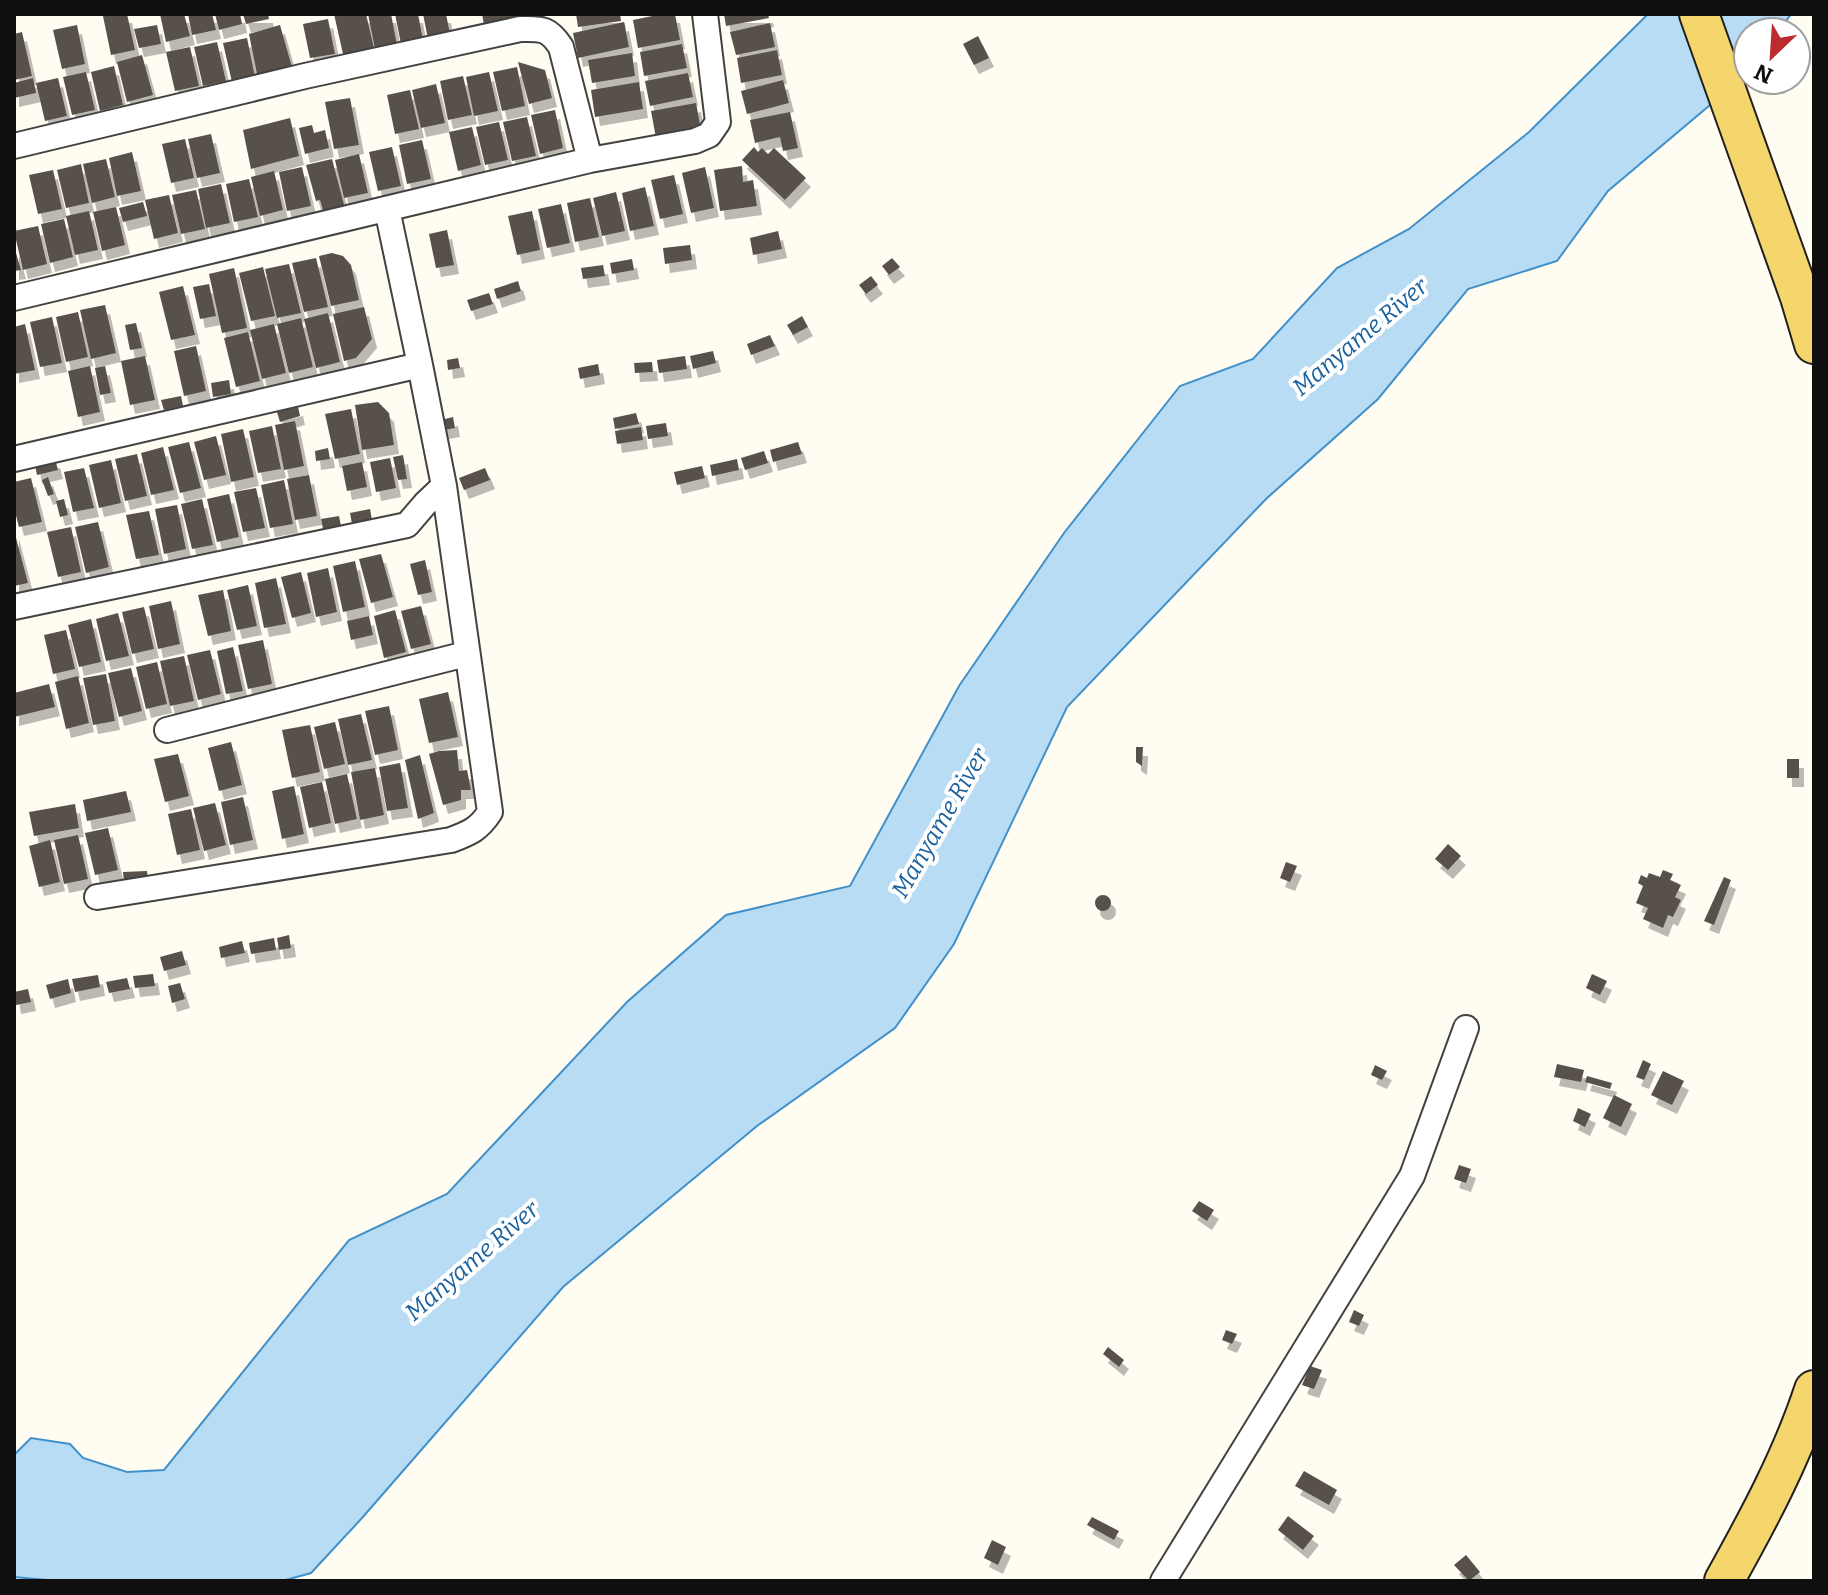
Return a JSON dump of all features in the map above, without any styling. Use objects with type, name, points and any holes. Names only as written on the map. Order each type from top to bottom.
[{"type":"main road","points":[[1699,14],[1814,344]]},
{"type":"main road","points":[[1724,1581],[1758,1519],[1805,1418],[1814,1390]]},
{"type":"street","points":[[14,298],[590,160],[695,141],[709,135],[718,122],[705,14]]},
{"type":"street","points":[[14,146],[305,76],[554,24],[590,160]]},
{"type":"street","points":[[97,897],[451,840],[481,826],[490,812],[444,486],[387,209]]},
{"type":"street","points":[[14,459],[420,365]]},
{"type":"street","points":[[14,607],[407,525],[444,486]]},
{"type":"street","points":[[167,730],[466,654]]},
{"type":"street","points":[[1163,1581],[1412,1176],[1466,1028]]},
{"type":"water","name":"Manyame River","points":[[1648,14],[1791,14],[1732,16],[1732,86],[1608,191],[1557,261],[1468,289],[1378,399],[1266,499],[1067,707],[954,944],[895,1028],[757,1126],[563,1287],[311,1573],[282,1581],[59,1581],[14,1577],[14,1455],[31,1438],[70,1444],[83,1458],[127,1472],[164,1470],[349,1240],[447,1194],[627,1002],[726,915],[850,886],[959,686],[1064,533],[1180,386],[1253,359],[1337,268],[1409,229],[1529,132]]},
{"type":"building","points":[[127,14],[135,50],[111,55],[103,16]]},
{"type":"building","points":[[160,14],[184,14],[190,36],[166,42]]},
{"type":"building","points":[[188,14],[212,14],[216,30],[192,35]]},
{"type":"building","points":[[215,14],[240,14],[242,24],[219,30]]},
{"type":"building","points":[[243,14],[268,14],[269,19],[246,24]]},
{"type":"building","points":[[334,14],[366,14],[374,48],[343,54]]},
{"type":"building","points":[[368,14],[391,14],[397,45],[375,49]]},
{"type":"building","points":[[395,14],[418,14],[423,40],[401,44]]},
{"type":"building","points":[[423,14],[446,14],[450,34],[428,39]]},
{"type":"building","points":[[482,14],[522,14],[515,28],[486,35]]},
{"type":"building","points":[[576,14],[620,14],[621,21],[578,27]]},
{"type":"building","points":[[675,14],[680,40],[638,48],[633,20]]},
{"type":"building","points":[[724,14],[768,14],[769,18],[726,26]]},
{"type":"building","points":[[328,19],[335,54],[310,58],[303,24]]},
{"type":"building","points":[[624,22],[629,47],[578,58],[573,33]]},
{"type":"building","points":[[770,23],[775,47],[736,55],[730,32]]},
{"type":"building","points":[[77,25],[85,64],[62,69],[53,30]]},
{"type":"building","points":[[157,25],[161,44],[139,48],[134,29]]},
{"type":"building","points":[[280,25],[294,74],[259,84],[249,34]]},
{"type":"building","points":[[22,32],[32,76],[14,80],[14,34]]},
{"type":"building","points":[[978,36],[989,58],[974,65],[963,44]]},
{"type":"building","points":[[247,38],[255,77],[232,82],[223,43]]},
{"type":"building","points":[[217,42],[226,81],[203,86],[194,47]]},
{"type":"building","points":[[682,44],[687,68],[644,76],[640,52]]},
{"type":"building","points":[[190,47],[199,86],[175,91],[166,52]]},
{"type":"building","points":[[777,50],[782,75],[741,83],[737,58]]},
{"type":"building","points":[[632,53],[635,76],[592,83],[588,60]]},
{"type":"building","points":[[142,55],[153,95],[127,102],[117,62]]},
{"type":"building","points":[[518,62],[545,70],[552,98],[529,104]]},
{"type":"building","points":[[114,66],[123,105],[100,111],[91,72]]},
{"type":"building","points":[[517,67],[525,106],[502,111],[493,72]]},
{"type":"building","points":[[86,72],[95,110],[72,115],[63,77]]},
{"type":"building","points":[[489,72],[498,111],[474,116],[466,77]]},
{"type":"building","points":[[688,73],[693,97],[650,106],[645,81]]},
{"type":"building","points":[[463,76],[472,115],[448,120],[440,81]]},
{"type":"building","points":[[33,78],[36,93],[14,98],[14,83]]},
{"type":"building","points":[[58,78],[67,116],[45,121],[36,83]]},
{"type":"building","points":[[783,80],[789,103],[747,114],[741,91]]},
{"type":"building","points":[[639,82],[643,109],[595,117],[591,90]]},
{"type":"building","points":[[436,84],[445,123],[421,128],[412,90]]},
{"type":"building","points":[[410,90],[419,129],[395,134],[387,95]]},
{"type":"building","points":[[350,98],[359,145],[334,149],[325,102]]},
{"type":"building","points":[[696,103],[701,130],[656,138],[651,111]]},
{"type":"building","points":[[555,110],[563,148],[540,154],[531,115]]},
{"type":"building","points":[[790,112],[798,148],[783,151],[780,137],[755,143],[750,120]]},
{"type":"building","points":[[527,117],[536,156],[512,161],[503,122]]},
{"type":"building","points":[[290,118],[299,156],[251,169],[243,130]]},
{"type":"building","points":[[499,122],[508,160],[485,165],[476,127]]},
{"type":"building","points":[[312,125],[314,133],[325,130],[329,148],[305,154],[299,128]]},
{"type":"building","points":[[472,127],[481,165],[458,171],[449,132]]},
{"type":"building","points":[[211,134],[220,173],[197,178],[188,139]]},
{"type":"building","points":[[185,139],[194,178],[171,183],[162,144]]},
{"type":"building","points":[[422,140],[431,179],[407,184],[399,145]]},
{"type":"building","points":[[392,147],[401,186],[378,191],[369,152]]},
{"type":"building","points":[[754,147],[758,152],[762,148],[768,154],[774,148],[806,178],[785,200],[742,160]]},
{"type":"building","points":[[132,152],[141,191],[117,196],[109,158]]},
{"type":"building","points":[[359,154],[368,193],[344,198],[335,160]]},
{"type":"building","points":[[106,159],[115,197],[92,203],[83,164]]},
{"type":"building","points":[[332,159],[346,212],[325,217],[320,200],[316,201],[306,165]]},
{"type":"building","points":[[81,164],[89,203],[66,208],[57,170]]},
{"type":"building","points":[[742,166],[743,182],[753,180],[757,206],[720,211],[714,170]]},
{"type":"building","points":[[302,167],[311,206],[287,211],[279,172]]},
{"type":"building","points":[[705,167],[714,208],[691,213],[682,173]]},
{"type":"building","points":[[53,170],[62,209],[38,214],[29,175]]},
{"type":"building","points":[[274,171],[283,210],[260,216],[251,177]]},
{"type":"building","points":[[674,175],[683,214],[660,219],[651,180]]},
{"type":"building","points":[[249,179],[258,217],[234,222],[226,184]]},
{"type":"building","points":[[221,184],[230,223],[206,228],[198,189]]},
{"type":"building","points":[[645,187],[654,226],[630,231],[622,193]]},
{"type":"building","points":[[196,190],[205,229],[181,234],[172,195]]},
{"type":"building","points":[[616,192],[625,231],[602,236],[593,198]]},
{"type":"building","points":[[169,195],[178,233],[154,239],[145,200]]},
{"type":"building","points":[[590,198],[599,237],[575,242],[567,203]]},
{"type":"building","points":[[143,202],[147,216],[123,222],[119,208]]},
{"type":"building","points":[[561,204],[570,243],[547,248],[538,209]]},
{"type":"building","points":[[116,207],[125,245],[102,251],[93,212]]},
{"type":"building","points":[[89,211],[98,250],[75,255],[66,216]]},
{"type":"building","points":[[532,211],[540,250],[517,255],[508,216]]},
{"type":"building","points":[[64,219],[73,257],[50,263],[41,224]]},
{"type":"building","points":[[38,226],[47,264],[23,270],[14,231]]},
{"type":"building","points":[[447,230],[454,265],[436,268],[429,234]]},
{"type":"building","points":[[778,231],[782,249],[753,255],[750,238]]},
{"type":"building","points":[[690,245],[692,260],[665,264],[663,248]]},
{"type":"building","points":[[14,246],[21,270],[14,271]]},
{"type":"building","points":[[332,253],[343,256],[351,265],[359,300],[331,306],[319,256]]},
{"type":"building","points":[[316,258],[328,307],[304,312],[292,263]]},
{"type":"building","points":[[892,258],[900,267],[889,275],[882,266]]},
{"type":"building","points":[[632,259],[634,270],[612,274],[610,263]]},
{"type":"building","points":[[289,264],[301,313],[277,318],[265,269]]},
{"type":"building","points":[[603,265],[605,276],[583,279],[581,268]]},
{"type":"building","points":[[263,267],[275,316],[251,321],[239,273]]},
{"type":"building","points":[[234,268],[247,328],[222,333],[209,274]]},
{"type":"building","points":[[871,276],[878,285],[866,294],[859,285]]},
{"type":"building","points":[[518,281],[521,291],[497,299],[494,289]]},
{"type":"building","points":[[209,284],[216,316],[200,319],[193,287]]},
{"type":"building","points":[[183,286],[195,335],[171,340],[159,292]]},
{"type":"building","points":[[489,293],[493,304],[471,311],[467,300]]},
{"type":"building","points":[[105,305],[116,353],[91,359],[80,310]]},
{"type":"building","points":[[364,307],[372,339],[356,358],[344,361],[333,314]]},
{"type":"building","points":[[78,312],[88,357],[66,362],[56,317]]},
{"type":"building","points":[[328,313],[340,362],[316,368],[304,319]]},
{"type":"building","points":[[802,316],[808,327],[793,335],[787,325]]},
{"type":"building","points":[[52,317],[62,363],[40,367],[30,322]]},
{"type":"building","points":[[301,318],[313,367],[289,373],[277,324]]},
{"type":"building","points":[[136,323],[142,348],[130,350],[125,325]]},
{"type":"building","points":[[25,324],[35,370],[14,374],[14,327]]},
{"type":"building","points":[[274,324],[286,373],[262,379],[250,330]]},
{"type":"building","points":[[248,332],[260,381],[236,387],[224,338]]},
{"type":"building","points":[[770,335],[775,346],[751,355],[747,344]]},
{"type":"building","points":[[196,346],[206,391],[184,396],[174,351]]},
{"type":"building","points":[[713,351],[716,363],[693,369],[690,356]]},
{"type":"building","points":[[145,356],[155,400],[130,405],[121,361]]},
{"type":"building","points":[[685,356],[687,369],[659,373],[657,360]]},
{"type":"building","points":[[458,358],[460,368],[448,370],[447,360]]},
{"type":"building","points":[[652,362],[653,372],[635,373],[634,363]]},
{"type":"building","points":[[598,364],[600,375],[580,379],[578,368]]},
{"type":"building","points":[[90,366],[100,412],[78,417],[68,371]]},
{"type":"building","points":[[105,366],[111,393],[100,395],[95,368]]},
{"type":"building","points":[[229,380],[231,394],[213,397],[211,383]]},
{"type":"building","points":[[181,396],[183,406],[164,410],[161,400]]},
{"type":"building","points":[[378,402],[389,413],[394,445],[362,450],[355,405]]},
{"type":"building","points":[[298,407],[300,416],[280,422],[277,412]]},
{"type":"building","points":[[351,409],[360,454],[335,459],[325,414]]},
{"type":"building","points":[[636,413],[639,424],[615,429],[613,418]]},
{"type":"building","points":[[453,417],[455,428],[444,430],[441,420]]},
{"type":"building","points":[[295,421],[304,466],[284,470],[275,425]]},
{"type":"building","points":[[666,423],[668,436],[648,439],[646,426]]},
{"type":"building","points":[[272,426],[281,469],[258,473],[249,431]]},
{"type":"building","points":[[641,427],[643,440],[617,444],[615,431]]},
{"type":"building","points":[[243,429],[254,477],[231,482],[221,434]]},
{"type":"building","points":[[216,436],[226,475],[204,480],[194,442]]},
{"type":"building","points":[[189,442],[201,488],[180,493],[168,447]]},
{"type":"building","points":[[798,442],[802,454],[773,462],[770,450]]},
{"type":"building","points":[[163,447],[174,490],[151,495],[141,453]]},
{"type":"building","points":[[328,448],[330,459],[316,461],[315,451]]},
{"type":"building","points":[[764,451],[768,463],[745,470],[741,458]]},
{"type":"building","points":[[137,454],[147,496],[125,501],[115,459]]},
{"type":"building","points":[[403,455],[407,479],[398,480],[393,457]]},
{"type":"building","points":[[390,458],[396,488],[376,492],[370,462]]},
{"type":"building","points":[[55,459],[58,470],[37,475],[35,464]]},
{"type":"building","points":[[737,459],[739,470],[712,476],[710,465]]},
{"type":"building","points":[[111,460],[121,503],[99,508],[89,465]]},
{"type":"building","points":[[362,462],[367,487],[347,491],[342,466]]},
{"type":"building","points":[[702,466],[705,478],[677,485],[674,472]]},
{"type":"building","points":[[84,468],[94,508],[73,512],[64,472]]},
{"type":"building","points":[[485,468],[490,480],[464,490],[459,478]]},
{"type":"building","points":[[309,475],[317,516],[295,520],[287,479]]},
{"type":"building","points":[[48,477],[54,494],[48,496],[42,480]]},
{"type":"building","points":[[31,478],[42,522],[19,527],[14,508],[14,482]]},
{"type":"building","points":[[284,480],[293,524],[270,528],[261,485]]},
{"type":"building","points":[[256,488],[265,528],[243,532],[234,492]]},
{"type":"building","points":[[229,494],[239,537],[217,542],[207,499]]},
{"type":"building","points":[[64,499],[68,515],[60,517],[56,501]]},
{"type":"building","points":[[202,499],[213,545],[192,549],[181,504]]},
{"type":"building","points":[[177,505],[186,549],[164,554],[155,509]]},
{"type":"building","points":[[370,509],[372,520],[352,524],[350,513]]},
{"type":"building","points":[[149,511],[159,555],[136,559],[126,515]]},
{"type":"building","points":[[339,516],[341,526],[323,529],[321,519]]},
{"type":"building","points":[[98,522],[109,567],[86,573],[75,527]]},
{"type":"building","points":[[71,527],[81,572],[58,577],[47,532]]},
{"type":"building","points":[[14,530],[28,583],[14,586]]},
{"type":"building","points":[[381,554],[393,597],[371,603],[359,559]]},
{"type":"building","points":[[425,560],[432,592],[418,595],[410,564]]},
{"type":"building","points":[[355,561],[365,607],[343,612],[333,566]]},
{"type":"building","points":[[328,568],[337,612],[316,617],[307,573]]},
{"type":"building","points":[[301,572],[311,613],[292,618],[281,577]]},
{"type":"building","points":[[276,578],[286,624],[264,628],[255,583]]},
{"type":"building","points":[[248,585],[257,626],[237,630],[227,590]]},
{"type":"building","points":[[223,590],[231,631],[208,636],[198,595]]},
{"type":"building","points":[[171,601],[180,644],[158,649],[149,606]]},
{"type":"building","points":[[421,606],[431,644],[411,649],[401,611]]},
{"type":"building","points":[[144,607],[154,649],[132,654],[122,612]]},
{"type":"building","points":[[395,610],[406,652],[384,658],[374,616]]},
{"type":"building","points":[[118,613],[129,656],[106,661],[96,619]]},
{"type":"building","points":[[369,616],[373,635],[351,640],[347,621]]},
{"type":"building","points":[[91,619],[101,662],[79,667],[68,625]]},
{"type":"building","points":[[66,630],[75,669],[53,674],[44,635]]},
{"type":"building","points":[[263,640],[272,684],[248,689],[238,645]]},
{"type":"building","points":[[233,647],[243,691],[226,694],[217,651]]},
{"type":"building","points":[[210,650],[221,694],[198,700],[187,655]]},
{"type":"building","points":[[184,656],[194,701],[170,706],[160,661]]},
{"type":"building","points":[[157,662],[167,704],[146,709],[136,667]]},
{"type":"building","points":[[131,668],[142,711],[119,717],[108,673]]},
{"type":"building","points":[[106,674],[115,721],[93,725],[83,678]]},
{"type":"building","points":[[78,676],[89,723],[66,729],[55,682]]},
{"type":"building","points":[[49,684],[55,707],[14,717],[14,693]]},
{"type":"building","points":[[448,692],[458,737],[429,743],[419,699]]},
{"type":"building","points":[[389,706],[398,750],[375,755],[365,711]]},
{"type":"building","points":[[361,714],[372,760],[348,765],[338,719]]},
{"type":"building","points":[[335,722],[345,764],[324,769],[314,727]]},
{"type":"building","points":[[310,725],[320,772],[292,778],[282,730]]},
{"type":"building","points":[[231,742],[242,785],[219,791],[208,748]]},
{"type":"building","points":[[1136,747],[1143,747],[1142,766],[1136,762]]},
{"type":"building","points":[[457,750],[459,771],[467,770],[471,790],[461,790],[461,800],[443,805],[429,754]]},
{"type":"building","points":[[178,754],[189,796],[165,802],[154,759]]},
{"type":"building","points":[[420,755],[434,813],[418,819],[405,760]]},
{"type":"building","points":[[1787,759],[1799,759],[1799,778],[1787,778]]},
{"type":"building","points":[[400,763],[408,808],[387,811],[379,767]]},
{"type":"building","points":[[375,768],[384,815],[360,820],[351,772]]},
{"type":"building","points":[[347,774],[357,819],[335,824],[325,779]]},
{"type":"building","points":[[322,782],[331,823],[309,828],[300,787]]},
{"type":"building","points":[[294,786],[304,834],[282,839],[272,791]]},
{"type":"building","points":[[126,791],[131,812],[87,821],[83,800]]},
{"type":"building","points":[[243,797],[253,840],[230,845],[221,802]]},
{"type":"building","points":[[215,803],[226,845],[204,851],[193,808]]},
{"type":"building","points":[[75,804],[79,828],[34,836],[29,812]]},
{"type":"building","points":[[191,809],[200,850],[177,855],[168,814]]},
{"type":"building","points":[[108,828],[118,870],[95,875],[85,833]]},
{"type":"building","points":[[78,835],[88,879],[64,884],[54,840]]},
{"type":"building","points":[[50,840],[60,882],[39,887],[29,846]]},
{"type":"building","points":[[1448,844],[1461,856],[1448,870],[1435,859]]},
{"type":"building","points":[[1286,862],[1297,866],[1290,882],[1280,878]]},
{"type":"building","points":[[1663,870],[1673,874],[1670,880],[1681,885],[1675,897],[1681,900],[1673,917],[1668,915],[1663,928],[1643,919],[1648,908],[1636,903],[1643,886],[1638,883],[1641,875],[1647,878],[1649,873],[1660,877]]},
{"type":"building","points":[[147,871],[148,880],[124,882],[123,872]]},
{"type":"building","points":[[1724,877],[1731,880],[1714,925],[1704,921]]},
{"type":"building","points":[[1103,895],[1109,897],[1109,909],[1103,911],[1097,909],[1095,903],[1097,897]]},
{"type":"building","points":[[289,935],[291,948],[279,950],[277,938]]},
{"type":"building","points":[[274,938],[276,950],[251,954],[249,943]]},
{"type":"building","points":[[242,941],[245,953],[221,958],[219,947]]},
{"type":"building","points":[[182,951],[186,965],[164,971],[160,957]]},
{"type":"building","points":[[153,974],[155,986],[135,988],[133,976]]},
{"type":"building","points":[[1592,974],[1607,981],[1600,995],[1586,988]]},
{"type":"building","points":[[98,975],[100,987],[75,992],[72,979]]},
{"type":"building","points":[[127,978],[130,989],[109,993],[106,982]]},
{"type":"building","points":[[68,979],[71,993],[50,999],[46,985]]},
{"type":"building","points":[[180,983],[185,999],[172,1003],[168,986]]},
{"type":"building","points":[[28,989],[31,1002],[16,1005],[14,992]]},
{"type":"building","points":[[1643,1060],[1651,1064],[1644,1080],[1636,1077]]},
{"type":"building","points":[[1557,1064],[1584,1070],[1581,1082],[1554,1077]]},
{"type":"building","points":[[1375,1065],[1387,1071],[1382,1080],[1371,1075]]},
{"type":"building","points":[[1663,1071],[1684,1081],[1672,1105],[1651,1095]]},
{"type":"building","points":[[1587,1076],[1612,1083],[1610,1089],[1585,1082]]},
{"type":"building","points":[[1614,1095],[1632,1104],[1621,1127],[1603,1118]]},
{"type":"building","points":[[1578,1108],[1591,1114],[1585,1127],[1573,1121]]},
{"type":"building","points":[[1459,1165],[1471,1169],[1466,1183],[1454,1179]]},
{"type":"building","points":[[1199,1201],[1214,1210],[1207,1221],[1192,1211]]},
{"type":"building","points":[[1354,1310],[1364,1315],[1359,1326],[1349,1322]]},
{"type":"building","points":[[1226,1330],[1237,1334],[1232,1344],[1222,1340]]},
{"type":"building","points":[[1108,1347],[1124,1360],[1119,1367],[1103,1354]]},
{"type":"building","points":[[1310,1366],[1322,1370],[1314,1389],[1302,1385]]},
{"type":"building","points":[[1304,1471],[1337,1490],[1329,1505],[1295,1486]]},
{"type":"building","points":[[1288,1516],[1314,1536],[1303,1550],[1278,1530]]},
{"type":"building","points":[[1092,1517],[1119,1531],[1114,1540],[1087,1525]]},
{"type":"building","points":[[992,1540],[1006,1547],[998,1565],[984,1558]]},
{"type":"building","points":[[1466,1555],[1480,1572],[1469,1581],[1454,1565]]}]
